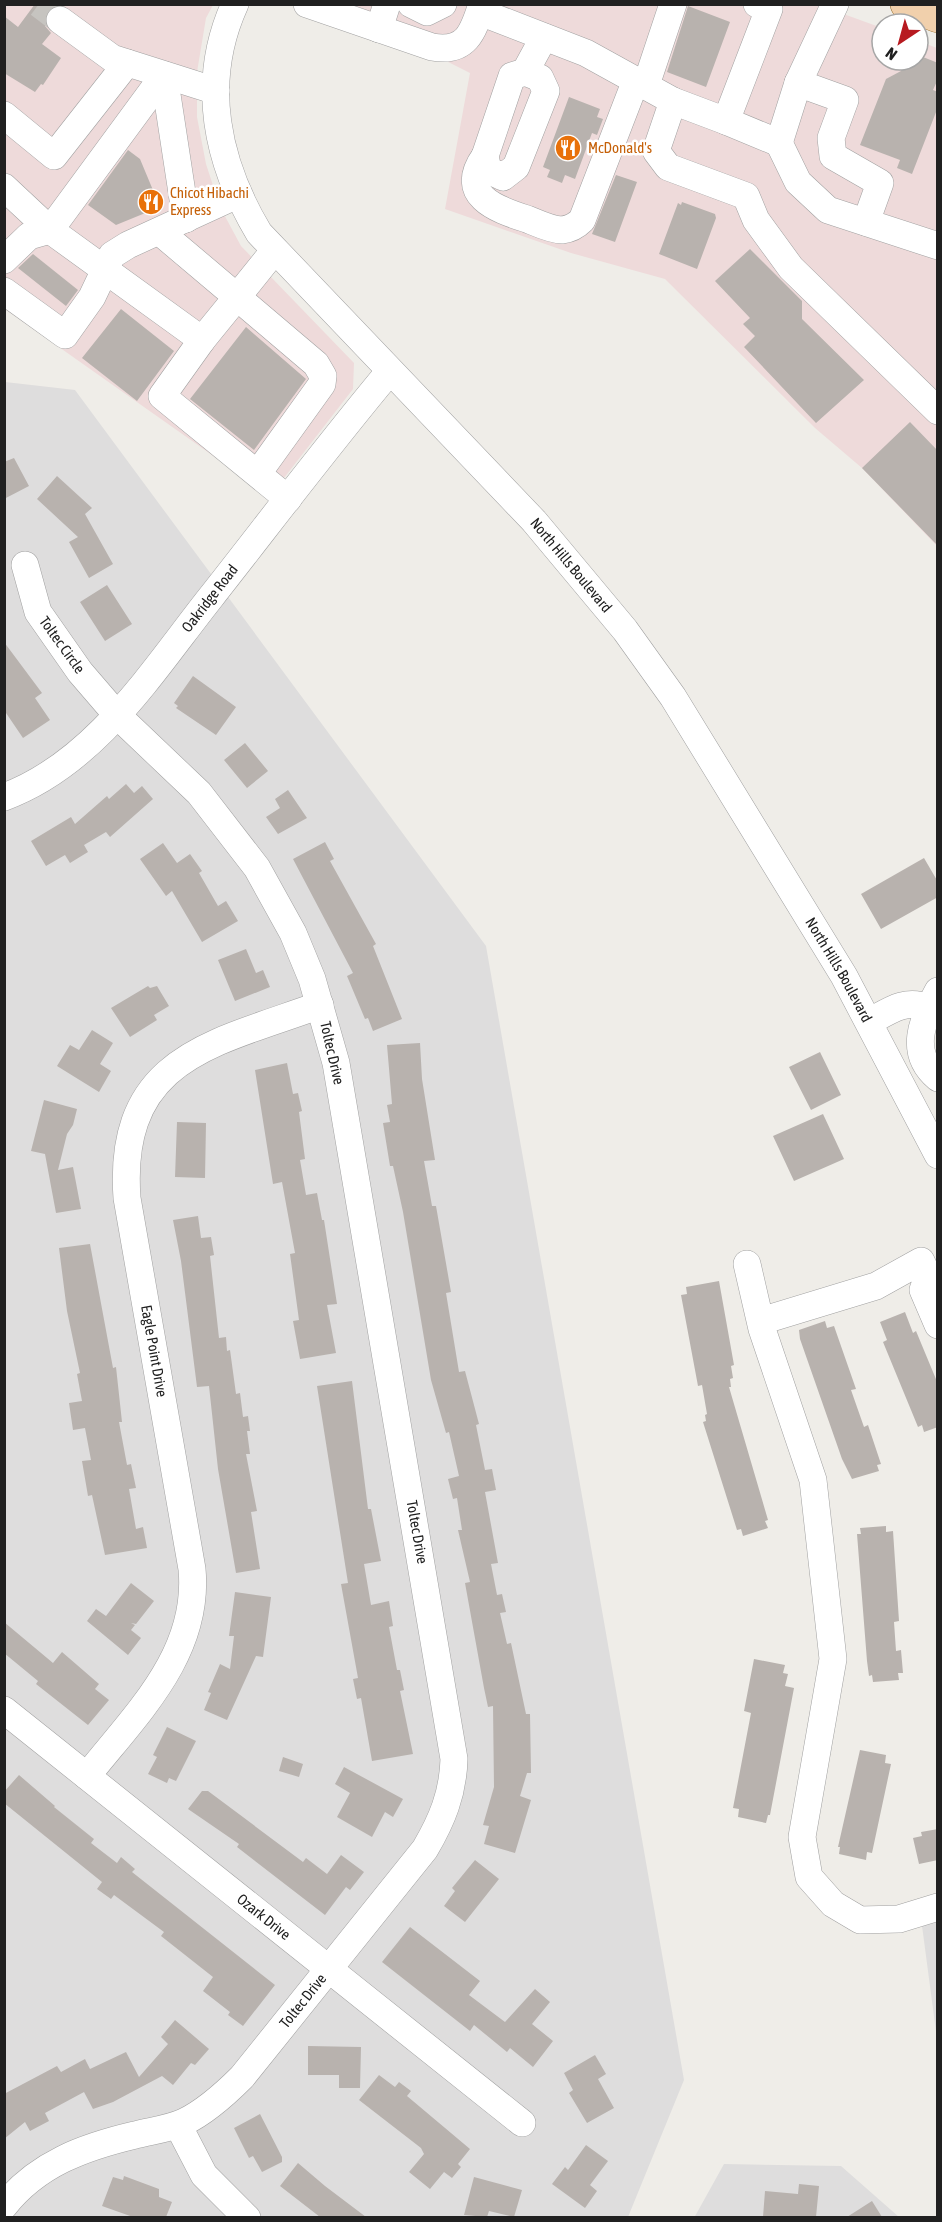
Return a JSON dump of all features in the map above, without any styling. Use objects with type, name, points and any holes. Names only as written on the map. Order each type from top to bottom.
[{"type":"main road","points":[[907,4],[938,16]]},
{"type":"street","name":"North Hills Boulevard","points":[[235,4],[221,47],[216,91],[218,119],[225,160],[237,195],[260,234],[389,372],[534,521],[625,630],[673,697],[735,795],[869,1022],[938,1155]]},
{"type":"street","points":[[307,4],[383,17],[446,49],[464,42],[470,35],[481,8],[544,37],[586,53],[673,100],[779,143],[798,182],[828,210],[938,246]]},
{"type":"street","points":[[411,4],[427,12],[443,4]]},
{"type":"street","points":[[484,156],[488,170],[503,177],[516,167],[546,91],[540,78],[525,72],[512,76],[484,156],[476,168],[474,183],[483,199],[496,209],[560,230],[575,226],[582,220],[673,4]]},
{"type":"street","points":[[726,121],[769,9],[757,4]]},
{"type":"street","points":[[779,143],[798,82],[835,4]]},
{"type":"street","points":[[60,20],[119,60],[216,91]]},
{"type":"street","points":[[525,72],[544,37]]},
{"type":"street","points":[[4,116],[54,156],[119,60]]},
{"type":"street","points":[[164,75],[186,219]]},
{"type":"street","points":[[4,260],[29,236],[50,230],[164,75]]},
{"type":"street","points":[[798,82],[845,100],[831,138],[833,156],[880,183],[866,222]]},
{"type":"street","points":[[673,100],[656,151],[668,167],[746,196],[756,220],[791,268],[938,411]]},
{"type":"street","points":[[4,188],[50,230],[202,340]]},
{"type":"street","points":[[4,291],[65,335],[92,297],[112,255],[128,245],[237,195]]},
{"type":"street","points":[[160,232],[316,364],[322,376],[322,384],[258,473]]},
{"type":"street","points":[[274,251],[202,340],[162,396],[288,499]]},
{"type":"street","name":"Oakridge Road","points":[[4,797],[21,791],[62,766],[117,715],[389,372]]},
{"type":"street","name":"Toltec Circle","points":[[25,566],[34,602],[45,624],[80,672],[117,715]]},
{"type":"street","name":"Toltec Drive","points":[[4,2206],[38,2173],[61,2158],[133,2135],[178,2125],[224,2095],[242,2077],[425,1849],[441,1821],[453,1779],[454,1760],[336,1063],[320,1005],[293,933],[257,868],[199,793],[117,715]]},
{"type":"street","points":[[869,1022],[901,1005],[933,1000]]},
{"type":"street","points":[[933,1000],[921,1029],[919,1050],[922,1059],[938,1078]]},
{"type":"street","name":"Eagle Point Drive","points":[[87,1776],[170,1668],[183,1644],[192,1609],[192,1569],[127,1198],[125,1166],[132,1126],[147,1095],[179,1062],[199,1049],[320,1005]]},
{"type":"street","points":[[747,1264],[760,1322],[813,1480],[833,1659],[802,1837],[809,1877],[833,1904],[860,1920],[899,1919],[938,1907]]},
{"type":"street","points":[[760,1322],[876,1286],[931,1265]]},
{"type":"street","points":[[931,1265],[923,1290],[938,1325]]},
{"type":"street","name":"Ozark Drive","points":[[4,1710],[522,2123]]},
{"type":"street","points":[[178,2125],[204,2175],[218,2192],[247,2217]]},
{"type":"shaded area","points":[[5,5],[213,5],[206,18],[197,72],[197,117],[206,164],[220,207],[241,246],[354,363],[353,389],[270,496],[5,309]]},
{"type":"shaded area","points":[[335,5],[819,5],[870,24],[870,72],[930,72],[930,45],[937,48],[937,546],[862,468],[815,428],[665,279],[571,253],[445,209],[470,73]]},
{"type":"shaded area","points":[[5,382],[75,390],[486,946],[684,2080],[628,2217],[5,2218]]},
{"type":"shaded area","points":[[919,1903],[937,1904],[937,2039]]},
{"type":"shaded area","points":[[724,2164],[841,2166],[899,2217],[694,2218]]},
{"type":"building","points":[[35,4],[60,4],[47,11],[45,26],[51,33],[42,44],[61,58],[43,85],[41,84],[35,92],[4,73],[4,16],[18,27]]},
{"type":"building","points":[[688,6],[730,22],[706,87],[667,72]]},
{"type":"building","points":[[930,60],[938,63],[938,79],[933,90],[938,92],[938,107],[912,174],[897,168],[900,160],[860,145],[886,79],[899,72],[930,72]]},
{"type":"building","name":"McDonald's","points":[[569,97],[600,109],[597,117],[603,119],[597,135],[592,133],[575,179],[565,175],[562,183],[547,177],[550,170],[543,167]]},
{"type":"building","points":[[128,150],[140,159],[160,207],[116,225],[88,205]]},
{"type":"building","points":[[616,175],[637,182],[615,242],[592,234]]},
{"type":"building","points":[[682,202],[715,214],[716,218],[697,269],[659,254],[678,203],[681,205]]},
{"type":"building","points":[[750,249],[802,301],[802,319],[864,380],[816,423],[744,347],[755,336],[743,324],[750,318],[715,281]]},
{"type":"building","points":[[33,254],[78,290],[66,306],[18,268]]},
{"type":"building","points":[[121,309],[174,351],[137,401],[82,358]]},
{"type":"building","points":[[246,327],[306,379],[254,450],[190,399]]},
{"type":"building","points":[[910,422],[938,451],[938,546],[862,468]]},
{"type":"building","points":[[14,458],[29,486],[4,499],[4,462]]},
{"type":"building","points":[[57,476],[92,508],[85,514],[113,564],[89,578],[69,542],[78,537],[37,499]]},
{"type":"building","points":[[107,585],[132,624],[105,641],[80,602]]},
{"type":"building","points":[[4,642],[42,693],[35,698],[50,720],[23,738],[4,710]]},
{"type":"building","points":[[193,676],[236,707],[216,735],[176,708],[178,706],[174,703]]},
{"type":"building","points":[[245,743],[268,771],[247,788],[224,760]]},
{"type":"building","points":[[126,784],[134,793],[142,786],[153,799],[110,837],[106,832],[84,845],[88,852],[70,863],[65,855],[46,866],[31,841],[71,817],[75,824],[107,796],[109,799]]},
{"type":"building","points":[[288,790],[307,818],[278,834],[266,817],[280,808],[275,799]]},
{"type":"building","points":[[325,842],[334,859],[330,861],[376,944],[373,946],[402,1019],[373,1031],[368,1018],[365,1019],[347,976],[353,973],[293,859]]},
{"type":"building","points":[[163,843],[177,863],[190,854],[202,871],[199,873],[218,906],[226,901],[238,921],[202,942],[172,891],[166,896],[140,859]]},
{"type":"building","points":[[924,858],[938,882],[938,897],[881,929],[861,894]]},
{"type":"building","points":[[246,949],[256,973],[263,970],[270,987],[235,1001],[218,960]]},
{"type":"building","points":[[148,986],[150,988],[157,986],[169,1006],[154,1015],[157,1020],[130,1037],[111,1008]]},
{"type":"building","points":[[92,1030],[113,1043],[100,1064],[111,1071],[99,1092],[57,1066],[70,1045],[79,1050]]},
{"type":"building","points":[[420,1043],[422,1079],[435,1160],[424,1161],[432,1206],[436,1206],[451,1292],[446,1293],[459,1372],[465,1371],[479,1424],[476,1425],[485,1470],[492,1469],[496,1490],[485,1492],[498,1563],[491,1564],[497,1595],[502,1594],[506,1612],[500,1613],[507,1644],[511,1643],[526,1714],[530,1714],[531,1773],[527,1773],[520,1796],[531,1800],[515,1853],[484,1844],[489,1826],[483,1825],[494,1787],[493,1706],[488,1707],[484,1688],[465,1583],[470,1582],[458,1530],[462,1530],[457,1498],[453,1499],[448,1479],[459,1476],[449,1432],[446,1433],[431,1380],[403,1212],[393,1166],[390,1166],[383,1123],[390,1122],[387,1105],[392,1104],[387,1045]]},
{"type":"building","points":[[820,1052],[841,1095],[811,1110],[789,1067]]},
{"type":"building","points":[[287,1063],[293,1094],[298,1093],[302,1111],[299,1112],[305,1159],[300,1160],[306,1195],[317,1193],[322,1220],[324,1220],[337,1304],[327,1305],[336,1353],[300,1359],[293,1321],[299,1320],[290,1254],[295,1253],[282,1182],[273,1184],[255,1070]]},
{"type":"building","points":[[44,1100],[77,1109],[73,1125],[67,1134],[58,1170],[73,1167],[81,1209],[56,1213],[45,1154],[31,1151]]},
{"type":"building","points":[[823,1114],[844,1159],[794,1181],[773,1136]]},
{"type":"building","points":[[177,1122],[206,1123],[205,1178],[175,1177]]},
{"type":"building","points":[[198,1216],[201,1238],[211,1237],[214,1255],[210,1256],[219,1338],[226,1337],[236,1394],[240,1393],[243,1417],[248,1416],[250,1431],[247,1431],[250,1454],[246,1454],[257,1511],[251,1512],[260,1569],[236,1573],[218,1469],[209,1386],[197,1387],[181,1261],[173,1220]]},
{"type":"building","points":[[90,1244],[113,1368],[116,1367],[122,1422],[119,1422],[127,1465],[131,1464],[136,1488],[129,1489],[136,1529],[143,1527],[147,1548],[105,1555],[92,1495],[88,1496],[82,1461],[91,1460],[85,1428],[73,1430],[69,1403],[82,1401],[77,1374],[80,1373],[67,1311],[59,1248]]},
{"type":"building","points":[[719,1281],[734,1365],[731,1366],[733,1378],[730,1379],[731,1387],[729,1387],[768,1520],[765,1521],[768,1528],[743,1536],[741,1529],[737,1530],[703,1422],[706,1421],[705,1415],[707,1414],[702,1385],[698,1386],[681,1295],[687,1294],[686,1287]]},
{"type":"building","points":[[905,1312],[913,1333],[916,1331],[938,1384],[938,1427],[924,1432],[922,1425],[918,1427],[883,1342],[887,1340],[880,1322]]},
{"type":"building","points":[[825,1321],[827,1328],[834,1326],[856,1389],[851,1390],[864,1427],[868,1425],[881,1464],[877,1465],[879,1471],[852,1479],[842,1459],[800,1339],[799,1330]]},
{"type":"building","points":[[352,1381],[368,1509],[371,1509],[381,1561],[364,1564],[371,1605],[389,1601],[393,1626],[389,1627],[397,1670],[400,1670],[404,1690],[400,1691],[413,1754],[372,1761],[361,1698],[357,1699],[353,1679],[358,1678],[341,1584],[348,1583],[317,1386]]},
{"type":"building","points":[[886,1526],[886,1532],[893,1531],[899,1621],[894,1622],[896,1651],[901,1650],[903,1673],[898,1673],[899,1680],[873,1682],[872,1675],[869,1676],[867,1661],[857,1534],[861,1534],[860,1528]]},
{"type":"building","points":[[131,1583],[154,1601],[136,1624],[131,1623],[135,1625],[131,1630],[141,1638],[128,1655],[87,1621],[96,1609],[106,1616]]},
{"type":"building","points":[[235,1592],[271,1597],[263,1657],[256,1656],[227,1720],[204,1710],[211,1693],[208,1692],[220,1664],[230,1669],[234,1636],[229,1636]]},
{"type":"building","points":[[4,1622],[53,1663],[62,1652],[99,1684],[95,1689],[109,1700],[88,1725],[36,1684],[38,1681],[4,1653]]},
{"type":"building","points":[[754,1659],[785,1665],[783,1673],[788,1674],[785,1686],[794,1688],[770,1815],[766,1823],[738,1817],[739,1809],[733,1808],[751,1713],[744,1711]]},
{"type":"building","points":[[167,1727],[196,1741],[176,1781],[169,1778],[167,1783],[148,1774],[157,1757],[153,1755]]},
{"type":"building","points":[[860,1750],[886,1755],[885,1763],[891,1764],[872,1853],[867,1852],[866,1860],[839,1854],[840,1847],[838,1847]]},
{"type":"building","points":[[283,1757],[303,1764],[299,1777],[279,1771]]},
{"type":"building","points":[[344,1767],[403,1799],[393,1817],[385,1812],[372,1837],[337,1817],[350,1793],[335,1784]]},
{"type":"building","points":[[19,1775],[94,1839],[91,1843],[117,1863],[121,1857],[135,1869],[132,1872],[275,1985],[243,2026],[228,2015],[230,2012],[203,1991],[213,1977],[161,1936],[164,1932],[114,1895],[111,1899],[97,1889],[102,1882],[4,1803],[4,1792]]},
{"type":"building","points":[[202,1791],[208,1791],[303,1862],[306,1858],[327,1874],[341,1855],[364,1872],[350,1890],[346,1887],[325,1915],[237,1847],[239,1844],[188,1809]]},
{"type":"building","points":[[938,1829],[938,1860],[919,1864],[913,1838],[922,1836],[921,1832]]},
{"type":"building","points":[[475,1860],[499,1879],[465,1922],[444,1906],[455,1891],[452,1888]]},
{"type":"building","points":[[410,1927],[480,1981],[469,1995],[505,2022],[535,1989],[550,2002],[532,2024],[553,2041],[533,2067],[510,2048],[507,2052],[474,2025],[470,2031],[382,1962]]},
{"type":"building","points":[[175,2020],[209,2049],[195,2065],[191,2063],[173,2085],[162,2076],[113,2102],[93,2109],[84,2092],[45,2113],[49,2121],[30,2131],[25,2122],[4,2139],[4,2094],[57,2066],[61,2072],[85,2059],[90,2069],[126,2052],[139,2077],[168,2044],[161,2037]]},
{"type":"building","points":[[308,2046],[361,2047],[360,2088],[339,2088],[339,2075],[308,2075]]},
{"type":"building","points":[[595,2055],[606,2074],[598,2079],[614,2108],[587,2123],[569,2093],[573,2090],[564,2073]]},
{"type":"building","points":[[379,2075],[395,2087],[399,2082],[411,2091],[407,2096],[470,2149],[458,2164],[461,2167],[452,2178],[444,2172],[430,2189],[409,2172],[424,2154],[421,2148],[359,2100]]},
{"type":"building","points":[[260,2114],[282,2157],[282,2162],[262,2172],[253,2156],[249,2158],[234,2128]]},
{"type":"building","points":[[586,2145],[608,2161],[590,2185],[597,2191],[585,2208],[552,2184],[565,2167],[568,2170]]},
{"type":"building","points":[[298,2163],[366,2217],[320,2217],[280,2186]]},
{"type":"building","points":[[124,2176],[159,2189],[159,2197],[172,2202],[166,2217],[133,2217],[102,2206],[113,2177],[123,2180]]},
{"type":"building","points":[[474,2177],[522,2190],[514,2217],[489,2211],[487,2217],[464,2215]]},
{"type":"building","points":[[799,2184],[819,2186],[816,2217],[763,2217],[765,2191],[798,2194]]},
{"type":"building","points":[[872,2201],[882,2217],[847,2217]]},
{"type":"tunnel","points":[[39,4],[60,20]]},
{"type":"place","name":"McDonald's","points":[[568,148]]},
{"type":"place","name":"Chicot Hibachi Express","points":[[151,202]]}]
